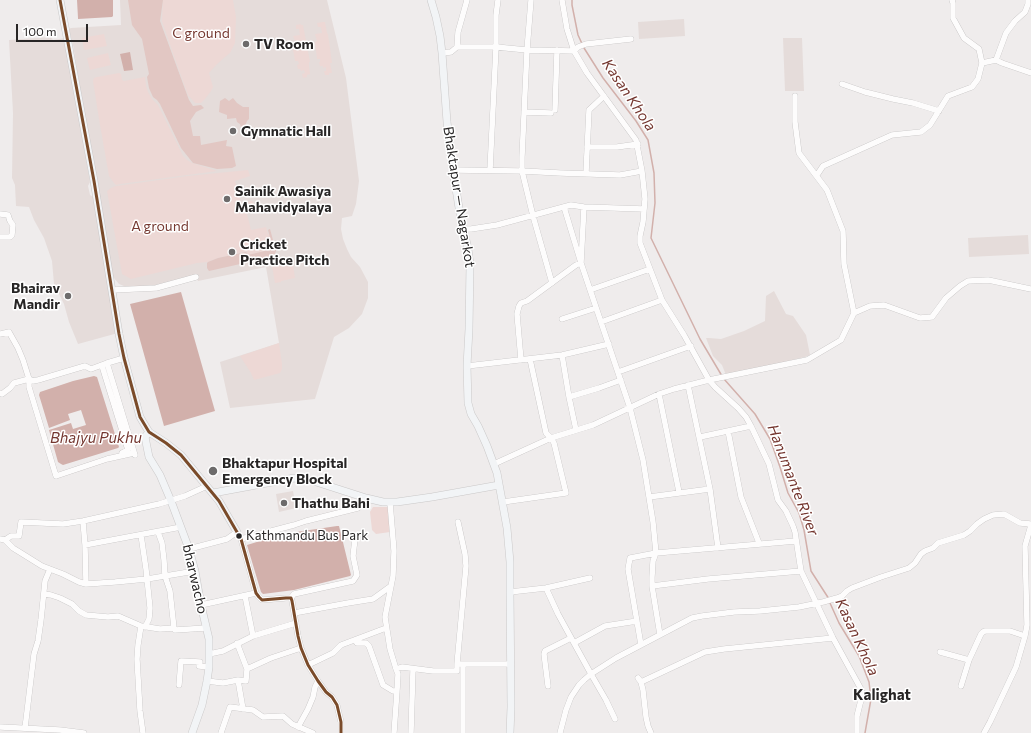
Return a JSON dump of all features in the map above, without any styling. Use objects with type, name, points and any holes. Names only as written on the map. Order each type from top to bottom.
[{"type":"main road","points":[[60,0],[94,181],[119,334],[140,417],[149,432],[181,455],[219,501],[237,532]]},
{"type":"main road","name":"Bhaktapur — Nagarkot","points":[[430,0],[437,22],[442,53],[447,122],[453,170],[470,265],[467,366],[468,407],[478,426],[494,464],[499,485],[508,543],[510,592],[510,733]]},
{"type":"main road","name":"bharwacho","points":[[149,432],[145,436],[149,457],[171,501],[189,550],[195,571],[208,639],[209,667],[207,681],[202,706],[192,733]]},
{"type":"main road","points":[[213,493],[294,478],[310,480],[366,498],[397,502],[499,485]]},
{"type":"street","points":[[442,53],[451,52],[457,46],[458,32],[467,0]]},
{"type":"street","points":[[490,170],[496,47],[496,15],[498,0]]},
{"type":"street","points":[[531,0],[527,50],[522,171],[552,283]]},
{"type":"street","points":[[562,0],[567,29],[586,73],[627,126],[638,144],[644,191],[644,209],[640,243],[662,300],[691,346],[709,380],[738,408],[746,417],[751,426],[768,464],[778,500],[786,511],[793,526],[801,570],[820,603],[833,638],[861,689],[862,696],[857,716],[857,733],[853,733]]},
{"type":"street","points":[[817,175],[823,166],[892,135],[921,132],[930,125],[948,96],[972,87],[978,79],[982,63],[979,49],[964,38],[953,18],[952,0]]},
{"type":"street","points":[[996,60],[1006,33],[1015,21],[1025,12],[1028,0]]},
{"type":"street","points":[[457,46],[557,50],[576,49],[586,44],[631,39]]},
{"type":"street","points":[[524,112],[553,111],[557,50]]},
{"type":"street","points":[[982,63],[996,60],[1031,73]]},
{"type":"street","points":[[842,84],[866,92],[939,111]]},
{"type":"street","points":[[586,173],[589,110],[604,96]]},
{"type":"street","points":[[795,96],[795,122],[799,153],[828,190],[843,231],[844,264],[854,314]]},
{"type":"street","points":[[587,147],[617,147],[638,144]]},
{"type":"street","points":[[453,170],[620,175],[642,171]]},
{"type":"street","points":[[463,229],[497,225],[571,206],[644,209]]},
{"type":"street","points":[[564,207],[581,263],[630,408],[643,460],[656,553],[653,561],[652,586],[660,635]]},
{"type":"street","points":[[581,263],[584,207]]},
{"type":"street","points":[[0,214],[8,215],[13,225],[12,235],[10,237],[0,237]]},
{"type":"street","points":[[521,360],[517,314],[519,306],[521,303],[527,301],[576,265],[581,263]]},
{"type":"street","points":[[590,290],[650,269]]},
{"type":"street","points":[[112,290],[156,288],[196,277]]},
{"type":"street","points":[[494,464],[551,438],[593,425],[659,394],[674,389],[709,380],[807,360],[841,340],[854,314],[870,306],[884,305],[920,318],[932,317],[946,298],[968,281],[988,280],[1031,289]]},
{"type":"street","points":[[601,322],[662,300]]},
{"type":"street","points":[[562,319],[596,308]]},
{"type":"street","points":[[0,334],[9,332],[23,360],[29,379],[29,387],[56,476],[107,459],[128,450],[105,364]]},
{"type":"street","points":[[467,366],[562,355],[609,344]]},
{"type":"street","points":[[618,372],[691,346]]},
{"type":"street","points":[[562,355],[576,430]]},
{"type":"street","points":[[0,393],[2,394],[14,383],[29,379],[33,381],[38,380],[85,366],[91,369],[124,358]]},
{"type":"street","points":[[502,502],[566,493],[554,443],[546,432],[530,359]]},
{"type":"street","points":[[105,364],[134,454],[107,459]]},
{"type":"street","points":[[569,397],[621,380]]},
{"type":"street","points":[[688,385],[710,489],[718,548]]},
{"type":"street","points":[[659,394],[679,492]]},
{"type":"street","points":[[700,437],[751,426]]},
{"type":"street","points":[[728,431],[741,497],[759,543]]},
{"type":"street","points":[[195,571],[148,579],[86,584],[42,566],[13,548],[3,539],[11,536],[19,536],[21,522],[63,524],[83,521],[171,501],[207,486]]},
{"type":"street","points":[[649,497],[710,489]]},
{"type":"street","points":[[390,502],[394,551],[393,576],[386,612],[386,628],[390,649],[398,674],[394,733]]},
{"type":"street","points":[[241,539],[358,508]]},
{"type":"street","points":[[560,733],[571,697],[584,680],[616,658],[692,618],[734,612],[799,607],[831,600],[842,596],[846,591],[909,568],[915,563],[921,554],[933,548],[938,543],[964,535],[984,519],[1004,514],[1020,523],[1031,525],[1025,546],[1027,625],[1016,667],[984,733]]},
{"type":"street","points":[[83,521],[86,584]]},
{"type":"street","points":[[458,522],[466,566],[460,664],[463,733]]},
{"type":"street","points":[[85,545],[181,527]]},
{"type":"street","points":[[158,532],[162,543],[165,576],[170,591],[174,628]]},
{"type":"street","points":[[189,550],[227,539],[237,532],[241,539],[256,593],[262,600],[291,598],[294,594],[354,581],[357,575],[353,556],[355,539]]},
{"type":"street","points":[[141,535],[148,579],[150,608],[149,619],[143,627],[138,645],[137,659],[140,711],[143,733]]},
{"type":"street","points":[[641,645],[628,569],[630,558],[656,553],[796,541]]},
{"type":"street","points":[[25,728],[45,581],[50,570]]},
{"type":"street","points":[[652,586],[801,570]]},
{"type":"street","points":[[510,592],[546,588],[590,578]]},
{"type":"street","points":[[294,613],[373,599],[391,586]]},
{"type":"street","points":[[546,588],[558,614],[615,719]]},
{"type":"street","points":[[201,605],[256,593]]},
{"type":"street","points":[[44,594],[56,596],[72,604],[78,611],[86,615],[108,617],[118,616],[143,627],[160,629],[174,628],[175,630],[206,628]]},
{"type":"street","points":[[244,596],[253,636]]},
{"type":"street","points":[[291,598],[294,606],[301,648],[308,665],[318,681],[337,705],[341,722],[341,733]]},
{"type":"street","points":[[548,686],[544,654],[545,651],[604,626],[637,621]]},
{"type":"street","points":[[209,654],[223,651],[253,636],[296,623]]},
{"type":"street","points":[[308,665],[333,653],[341,645],[386,628]]},
{"type":"street","points":[[961,686],[969,660],[983,632],[1010,631],[1025,636]]},
{"type":"street","points":[[651,733],[646,717],[643,690],[639,680],[706,652],[833,638]]},
{"type":"street","points":[[355,640],[357,643],[366,643],[369,646],[383,685],[393,691],[397,691]]},
{"type":"street","points":[[207,681],[223,683],[238,680],[246,681],[247,668],[237,643]]},
{"type":"street","points":[[247,668],[301,648]]},
{"type":"street","points":[[940,652],[969,660]]},
{"type":"street","points":[[179,685],[181,661],[200,662],[199,666],[209,667]]},
{"type":"street","points":[[460,664],[510,664]]},
{"type":"street","points":[[396,669],[402,667],[433,671],[457,671],[460,664]]},
{"type":"street","points":[[411,733],[412,669]]},
{"type":"street","points":[[238,680],[243,708]]},
{"type":"street","points":[[298,727],[308,709],[318,681]]},
{"type":"street","points":[[221,733],[230,707],[253,710],[263,717],[283,716],[292,724],[313,733]]},
{"type":"street","points":[[0,727],[84,733]]},
{"type":"shaded area","name":"Sainik Awasiya Mahavidyalaya","points":[[120,0],[327,0],[346,78],[359,181],[356,204],[352,216],[342,218],[341,229],[343,239],[351,257],[360,267],[368,282],[368,298],[362,314],[349,328],[334,337],[315,399],[230,408],[220,362],[279,343],[266,267],[198,281],[196,275],[148,287],[131,289],[119,284],[113,277],[101,217],[73,45],[69,29],[121,25]]},
{"type":"shaded area","points":[[128,0],[163,0],[160,21],[189,100],[193,106],[201,105],[204,108],[196,112],[190,121],[193,136],[200,136],[201,145],[227,140],[226,146],[232,147],[236,166],[232,168],[217,169],[193,163],[181,148],[160,104],[153,97],[149,88],[147,77],[149,74],[142,39],[132,25]]},
{"type":"shaded area","points":[[684,19],[685,36],[639,39],[638,22]]},
{"type":"shaded area","points":[[51,37],[53,40],[65,38],[90,182],[88,186],[90,195],[93,197],[118,333],[78,344],[69,322],[64,304],[54,284],[52,261],[44,238],[29,207],[16,206],[15,185],[12,178],[13,113],[9,40]]},
{"type":"shaded area","points":[[783,38],[802,38],[804,91],[785,91]]},
{"type":"shaded area","points":[[225,98],[229,101],[233,98],[243,107],[249,107],[249,119],[245,126],[241,127],[236,118],[227,119],[227,115],[219,112],[220,101]]},
{"type":"shaded area","points":[[270,229],[276,251],[275,254],[267,258],[209,271],[207,268],[208,262],[218,258],[246,252],[248,255],[273,249],[268,230]]},
{"type":"shaded area","points":[[1028,235],[1029,254],[969,257],[968,238]]},
{"type":"shaded area","points":[[774,291],[786,314],[793,316],[806,335],[810,355],[726,375],[722,365],[713,356],[706,338],[721,339],[744,331],[765,321],[766,296]]},
{"type":"shaded area","points":[[293,491],[296,508],[279,512],[276,494]]},
{"type":"green space","name":"C ground","points":[[163,0],[233,0],[236,17],[235,43],[230,53],[209,73],[213,87],[201,103],[195,103],[188,95],[162,21]]},
{"type":"green space","points":[[325,22],[332,63],[330,63],[332,73],[329,73],[329,75],[325,75],[324,71],[326,71],[326,67],[323,68],[323,66],[320,66],[320,59],[317,59],[315,42],[317,41],[315,34],[322,33],[321,27],[318,27],[317,23]]},
{"type":"green space","points":[[296,25],[303,25],[310,62],[310,74],[303,78],[302,74],[305,73],[304,70],[301,71],[298,69],[297,65],[299,64],[298,61],[295,61],[292,44],[296,43],[293,36],[300,35],[299,29],[296,29]]},
{"type":"green space","points":[[104,34],[107,46],[84,50],[82,38]]},
{"type":"green space","points":[[108,53],[111,65],[90,70],[87,58]]},
{"type":"green space","points":[[119,73],[124,81],[145,77],[148,92],[158,105],[183,156],[192,163],[217,171],[116,185],[114,183],[109,176],[93,81],[94,78],[97,77]]},
{"type":"green space","name":"A ground","points":[[248,170],[250,176],[235,181],[241,203],[252,201],[256,207],[246,210],[251,230],[266,227],[273,249],[248,255],[247,251],[208,262],[197,263],[131,279],[122,274],[107,191],[116,186],[188,176]]},
{"type":"green space","points":[[292,258],[295,278],[275,283],[271,261]]},
{"type":"green space","points":[[279,343],[282,364],[280,373],[254,380],[240,356]]},
{"type":"green space","points":[[373,507],[388,507],[390,532],[376,534],[372,530],[370,512]]},
{"type":"water","points":[[77,0],[113,0],[113,16],[78,19]]},
{"type":"water","points":[[130,52],[133,70],[124,71],[120,54]]},
{"type":"water","points":[[181,292],[215,411],[164,426],[130,304]]},
{"type":"water","name":"Bhajyu Pukhu","points":[[94,376],[97,377],[119,447],[63,465],[58,462],[49,430],[71,423],[73,429],[86,425],[81,410],[68,414],[70,420],[49,428],[39,395],[40,392]]},
{"type":"water","points":[[339,526],[350,576],[294,590],[263,594],[261,592],[247,545],[283,534],[284,536],[296,532]]},
{"type":"waterway","name":"Kasan Khola","points":[[572,0],[578,35],[584,48],[603,78],[636,121],[648,140],[654,173],[655,203],[651,238],[700,339],[722,376]]},
{"type":"waterway","name":"Hanumante River","points":[[724,379],[755,414],[770,439],[788,493],[799,513],[804,530],[811,571],[829,599]]},
{"type":"waterway","name":"Kasan Khola","points":[[830,603],[839,623],[859,656],[869,682],[871,699],[865,733]]},
{"type":"transit line","points":[[60,0],[94,181],[119,334],[140,417],[149,432],[181,455],[219,501],[241,539],[256,593],[259,597],[262,600],[291,598],[301,648],[308,665],[318,681],[337,705],[341,722],[341,733]]},
{"type":"place","name":"TV Room","points":[[246,44]]},
{"type":"place","name":"Gymnatic Hall","points":[[233,131]]},
{"type":"place","name":"Sainik Awasiya Mahavidyalaya","points":[[227,199]]},
{"type":"place","name":"Cricket Practice Pitch","points":[[232,252]]},
{"type":"place","name":"Bhairav Mandir","points":[[68,296]]},
{"type":"place","name":"Bhaktapur Hospital Emergency Block","points":[[213,471]]},
{"type":"place","name":"Thathu Bahi","points":[[284,503]]},
{"type":"place","name":"Kathmandu Bus Park","points":[[239,536]]},
{"type":"district","name":"Kalighat","points":[[882,695]]}]
